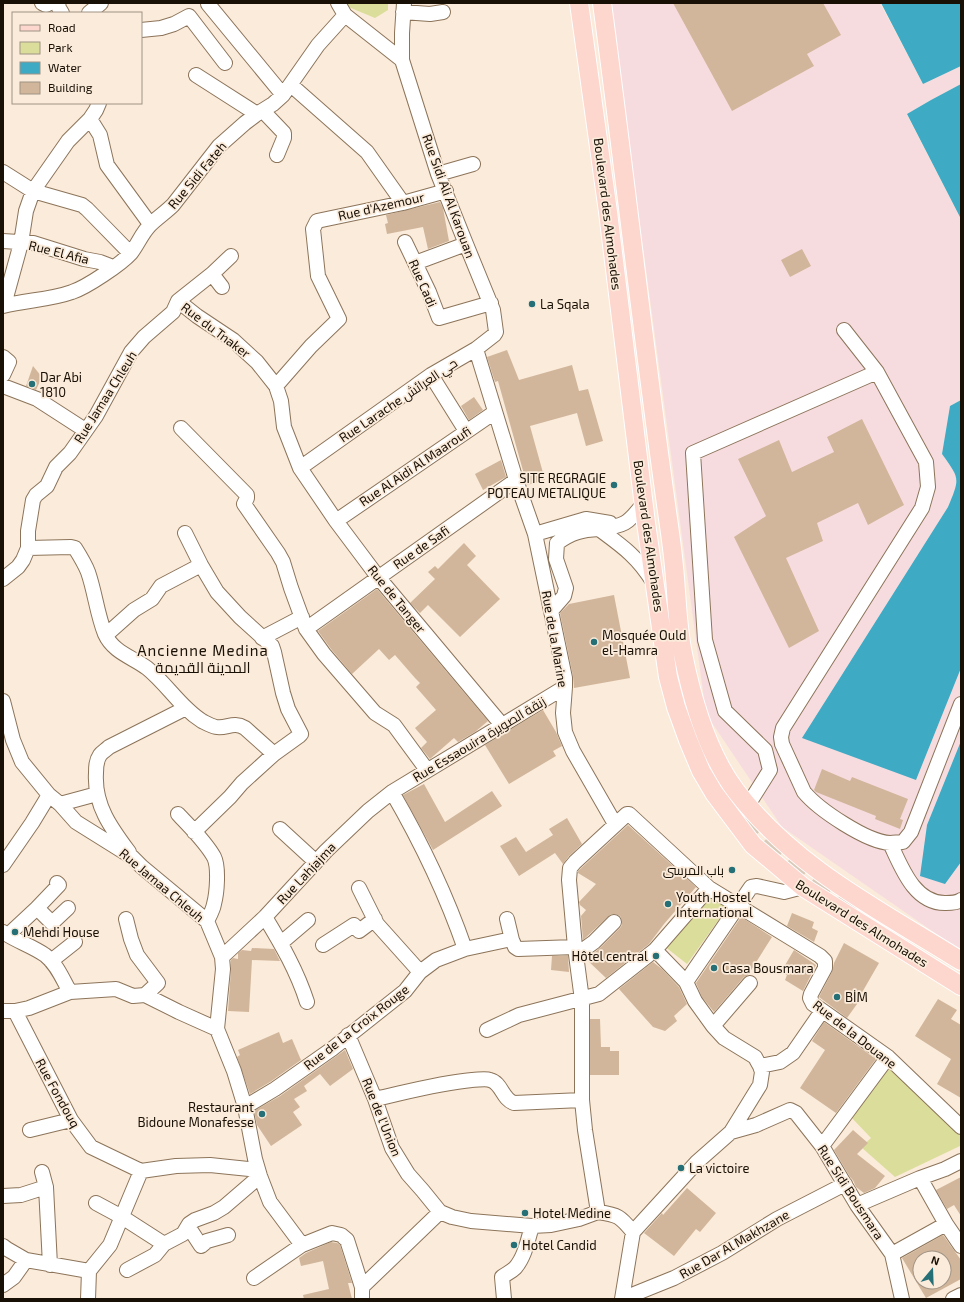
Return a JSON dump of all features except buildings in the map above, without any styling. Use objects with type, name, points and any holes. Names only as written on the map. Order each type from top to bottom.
[{"type":"main road","name":"Boulevard des Almohades","points":[[580,3],[608,212],[643,504],[668,677],[676,707],[688,740],[701,771],[714,793],[752,845],[803,887],[961,986]]},
{"type":"main road","name":"Boulevard des Almohades","points":[[602,3],[674,566],[683,653],[703,728],[719,763],[735,790],[788,847],[819,872],[854,896],[961,961]]},
{"type":"main road","points":[[608,212],[628,208]]},
{"type":"main road","points":[[730,815],[748,805]]},
{"type":"street","points":[[42,3],[46,5],[50,3]]},
{"type":"street","points":[[90,12],[101,3]]},
{"type":"street","points":[[208,4],[287,90],[367,152],[403,203]]},
{"type":"street","points":[[404,7],[430,14],[443,12]]},
{"type":"street","name":"Rue Sidi Ali Al Karouan","points":[[404,7],[402,60],[438,174],[491,303],[496,332]]},
{"type":"street","points":[[341,9],[402,60]]},
{"type":"street","name":"Rue Sidi Fateh","points":[[3,306],[71,292],[84,287],[130,253],[150,224],[173,205],[219,146],[273,104],[287,90],[341,9]]},
{"type":"street","points":[[142,30],[160,28],[174,24],[188,16],[191,17],[225,63]]},
{"type":"street","points":[[196,75],[260,113],[284,134],[284,138],[277,155]]},
{"type":"street","points":[[3,306],[21,243],[26,211],[33,191],[68,141],[90,119],[99,104]]},
{"type":"street","points":[[90,119],[100,135],[107,165],[150,224]]},
{"type":"street","points":[[438,174],[473,164]]},
{"type":"street","points":[[3,172],[33,191],[82,205],[130,253]]},
{"type":"street","name":"Rue d'Azemour","points":[[276,386],[310,346],[339,319],[318,276],[316,268],[313,228],[317,221],[403,203],[446,191]]},
{"type":"street","name":"Rue El Afia","points":[[3,240],[33,243],[113,267]]},
{"type":"street","name":"Rue Cadi","points":[[405,242],[429,292],[439,318],[491,303]]},
{"type":"street","points":[[416,263],[466,244]]},
{"type":"street","name":"Rue Jamaa Chleuh","points":[[3,579],[18,567],[28,548],[28,531],[32,500],[47,486],[56,467],[70,453],[96,416],[131,352],[144,337],[173,312],[178,301],[212,274],[231,256]]},
{"type":"street","points":[[212,274],[222,287]]},
{"type":"street","name":"Rue du Tnaker","points":[[178,301],[197,316],[224,333],[247,352],[276,386],[281,400],[284,427],[300,468]]},
{"type":"street","points":[[844,330],[877,372],[926,462],[928,487],[922,508],[783,728],[781,737],[785,752],[804,792],[809,798],[838,821],[872,838],[890,843],[903,842],[911,832],[961,704]]},
{"type":"street","name":"Rue Larache حي العرائش","points":[[300,468],[431,375],[476,349],[496,332]]},
{"type":"street","name":"Rue de la Marine","points":[[476,349],[516,480],[535,534],[565,687],[563,713],[564,732],[573,751],[615,824]]},
{"type":"street","points":[[3,356],[9,362],[3,375]]},
{"type":"street","points":[[770,770],[765,750],[725,711],[705,640],[693,453],[877,372]]},
{"type":"street","points":[[431,375],[466,431]]},
{"type":"street","points":[[3,386],[37,399],[85,430]]},
{"type":"street","name":"Rue Al Aidi Al Maaroufi","points":[[336,521],[495,412]]},
{"type":"street","points":[[180,428],[247,495],[244,504],[283,562],[304,623],[324,654],[375,713],[394,725],[427,770]]},
{"type":"street","name":"Rue de Tanger","points":[[300,468],[336,521],[378,577],[502,725]]},
{"type":"street","name":"Rue de Safi","points":[[262,638],[304,623],[378,577],[516,480]]},
{"type":"street","points":[[551,612],[564,596],[566,588],[556,559],[558,542],[568,535],[582,530],[612,528],[626,523],[632,519],[643,504]]},
{"type":"street","points":[[535,534],[586,519],[615,524],[646,523]]},
{"type":"street","points":[[599,529],[624,547],[639,561],[644,566],[655,584]]},
{"type":"street","points":[[184,533],[217,592],[240,618],[269,643],[274,652],[288,709],[300,734],[274,754],[194,832]]},
{"type":"street","points":[[28,548],[75,548],[88,571],[106,635],[114,647],[147,669],[186,708],[201,720],[216,727],[237,724],[241,725],[274,754]]},
{"type":"street","points":[[106,635],[134,610],[154,598],[162,586],[201,565]]},
{"type":"street","name":"Rue Essaouira زنقة الصويرة","points":[[392,792],[565,687]]},
{"type":"street","name":"Rue Jamaa Chleuh","points":[[4,707],[13,740],[22,762],[76,822],[132,857],[207,921],[222,956],[223,969],[217,1029],[234,1071],[245,1108],[259,1173],[270,1202],[302,1245]]},
{"type":"street","points":[[132,857],[109,824],[100,807],[96,794],[96,762],[100,755],[109,747],[186,708]]},
{"type":"street","points":[[748,805],[770,770],[785,752]]},
{"type":"street","points":[[392,792],[424,849],[456,922],[465,949]]},
{"type":"street","name":"Rue Lahjajma","points":[[222,956],[265,917],[316,862],[368,811],[392,792]]},
{"type":"street","points":[[3,865],[55,799],[96,794]]},
{"type":"street","points":[[178,814],[194,832],[215,861],[216,896],[212,911],[207,921]]},
{"type":"street","points":[[487,1030],[519,1015],[582,1000],[599,994],[607,989],[655,950],[709,888],[628,814],[615,824],[570,868],[569,880],[575,951],[582,1000],[582,1100],[598,1212]]},
{"type":"street","points":[[280,829],[316,862]]},
{"type":"street","points":[[890,843],[908,880],[922,895],[940,903],[958,902],[961,900]]},
{"type":"street","points":[[57,883],[59,885],[36,908],[5,934],[45,956],[51,961],[70,992]]},
{"type":"street","points":[[686,982],[753,886],[784,892],[803,887]]},
{"type":"street","points":[[359,888],[375,919],[385,933],[420,972]]},
{"type":"street","name":"Rue de la Douane","points":[[709,888],[820,956],[825,961],[825,968],[810,998],[813,1004],[888,1057],[961,1127]]},
{"type":"street","points":[[36,908],[52,923],[68,908]]},
{"type":"street","points":[[265,917],[293,967],[307,1002]]},
{"type":"street","points":[[126,919],[137,955],[158,983],[145,995]]},
{"type":"street","points":[[323,945],[354,925],[359,931],[375,919]]},
{"type":"street","points":[[507,919],[512,940],[515,947],[518,949],[575,951],[594,942],[614,922]]},
{"type":"street","points":[[281,944],[308,920]]},
{"type":"street","name":"Rue de La Croix Rouge","points":[[245,1108],[332,1049],[405,991],[420,972],[436,960],[465,949],[512,940]]},
{"type":"street","points":[[51,961],[75,942]]},
{"type":"street","points":[[622,1299],[633,1232],[697,1162],[731,1132],[760,1085],[762,1072],[755,1057],[724,1038],[712,1026],[695,1001],[686,982],[655,950]]},
{"type":"street","points":[[712,1026],[750,983]]},
{"type":"street","points":[[9,1011],[29,1008],[70,992],[116,989],[133,996],[145,995],[217,1029]]},
{"type":"street","points":[[760,1066],[780,1062],[793,1053],[822,1010]]},
{"type":"street","name":"Rue Fondouq","points":[[9,1011],[71,1120],[91,1147],[141,1171]]},
{"type":"street","name":"Rue de l'Union","points":[[348,1035],[375,1099],[392,1148],[401,1164],[440,1212]]},
{"type":"street","points":[[822,1146],[888,1057]]},
{"type":"street","points":[[375,1099],[458,1082],[485,1079],[496,1083],[507,1099],[514,1103],[582,1100]]},
{"type":"street","name":"Rue Sidi Bousmara","points":[[731,1132],[756,1124],[787,1110],[796,1113],[822,1146],[857,1205],[892,1254],[902,1299]]},
{"type":"street","points":[[30,1130],[71,1120]]},
{"type":"street","points":[[857,1205],[961,1161]]},
{"type":"street","points":[[88,1299],[89,1272],[110,1245],[141,1171],[176,1166],[210,1165],[259,1173]]},
{"type":"street","points":[[42,1172],[46,1187],[50,1265]]},
{"type":"street","points":[[127,1270],[155,1255],[164,1244],[183,1234],[188,1226],[195,1220],[214,1213],[224,1207],[259,1173]]},
{"type":"street","points":[[920,1178],[946,1224],[961,1246]]},
{"type":"street","name":"Rue Dar Al Makhzane","points":[[622,1299],[674,1278],[722,1252],[777,1219],[845,1184]]},
{"type":"street","points":[[3,1196],[21,1195],[46,1187]]},
{"type":"street","points":[[96,1203],[122,1216],[164,1244]]},
{"type":"street","points":[[362,1293],[440,1212],[457,1218],[482,1222],[532,1226],[551,1225],[579,1220],[598,1212],[618,1216],[633,1232]]},
{"type":"street","points":[[892,1254],[946,1224]]},
{"type":"street","points":[[188,1226],[201,1246],[207,1241],[228,1235]]},
{"type":"street","points":[[504,1299],[502,1277],[515,1268],[518,1263],[526,1246],[532,1226]]},
{"type":"street","points":[[254,1278],[302,1245],[332,1233],[341,1234],[347,1240],[362,1293]]},
{"type":"street","points":[[3,1246],[26,1260],[89,1272]]},
{"type":"street","points":[[3,1285],[14,1277],[26,1260]]},
{"type":"street","points":[[953,1299],[961,1295]]},
{"type":"shaded area","points":[[610,3],[880,3],[923,84],[961,66],[961,84],[907,115],[961,219],[961,400],[950,406],[942,454],[954,471],[957,479],[956,487],[948,507],[916,780],[961,668],[961,951],[782,827],[706,714]]},
{"type":"green space","points":[[344,3],[388,3],[388,10],[375,18],[346,6]]},
{"type":"green space","points":[[712,892],[730,904],[687,964],[664,946]]},
{"type":"green space","points":[[888,1057],[961,1128],[960,1146],[895,1177],[861,1147],[871,1138],[850,1116]]},
{"type":"water","points":[[881,3],[961,3],[961,66],[923,84]]},
{"type":"water","points":[[961,84],[961,219],[907,114]]},
{"type":"water","points":[[961,400],[961,668],[916,780],[802,738],[948,507],[955,490],[956,479],[955,474],[942,454],[950,406]]},
{"type":"water","points":[[961,741],[961,862],[945,884],[920,876],[927,825]]},
{"type":"tunnel","points":[[727,791],[755,826],[787,858],[821,886],[858,912]]},
{"type":"place","name":"La Sqala","points":[[532,304]]},
{"type":"place","name":"Dar Abi 1810","points":[[32,384]]},
{"type":"place","name":"SITE REGRAGIE POTEAU METALIQUE","points":[[614,485]]},
{"type":"place","name":"Mosquée Ould el-Hamra","points":[[594,642]]},
{"type":"place","name":"باب المرسى","points":[[732,870]]},
{"type":"place","name":"Youth Hostel International","points":[[668,904]]},
{"type":"place","name":"Mehdi House","points":[[15,932]]},
{"type":"place","name":"Hôtel central","points":[[656,956]]},
{"type":"place","name":"Casa Bousmara","points":[[714,968]]},
{"type":"place","name":"BİM","points":[[837,997]]},
{"type":"place","name":"Restaurant Bidoune Monafesse","points":[[262,1114]]},
{"type":"place","name":"La victoire","points":[[681,1168]]},
{"type":"place","name":"Hotel Medine","points":[[525,1213]]},
{"type":"place","name":"Hotel Candid","points":[[514,1245]]},
{"type":"district","name":"Ancienne Medina المدينة القديمة","points":[[203,660]]}]
